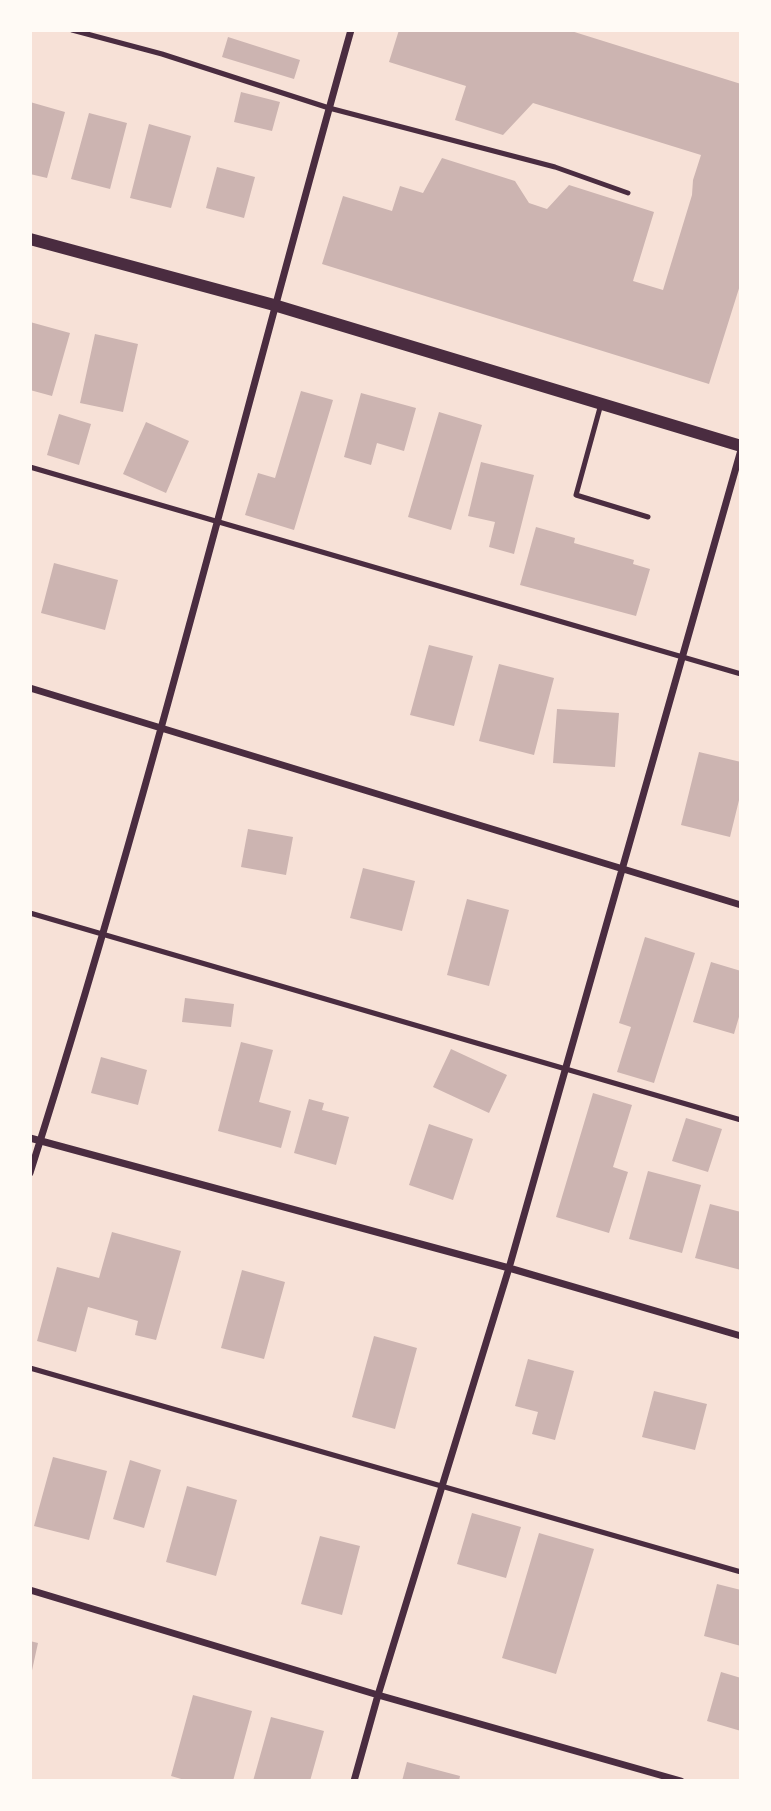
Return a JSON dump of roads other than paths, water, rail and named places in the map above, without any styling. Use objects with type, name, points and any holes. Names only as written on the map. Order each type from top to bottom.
[{"type":"street","points":[[30,1173],[162,727],[274,304],[351,30]]},
{"type":"street","points":[[30,239],[274,304],[741,448],[509,1268],[354,1781]]},
{"type":"street","points":[[30,688],[741,905]]},
{"type":"street","points":[[30,1138],[509,1268],[741,1336]]},
{"type":"street","points":[[30,1590],[378,1695],[681,1781]]},
{"type":"lane","points":[[72,30],[162,54],[329,108],[555,167],[628,193]]},
{"type":"lane","points":[[601,404],[576,495],[648,517]]},
{"type":"lane","points":[[30,467],[741,674]]},
{"type":"lane","points":[[30,913],[741,1120]]},
{"type":"lane","points":[[30,1368],[741,1572]]}]
